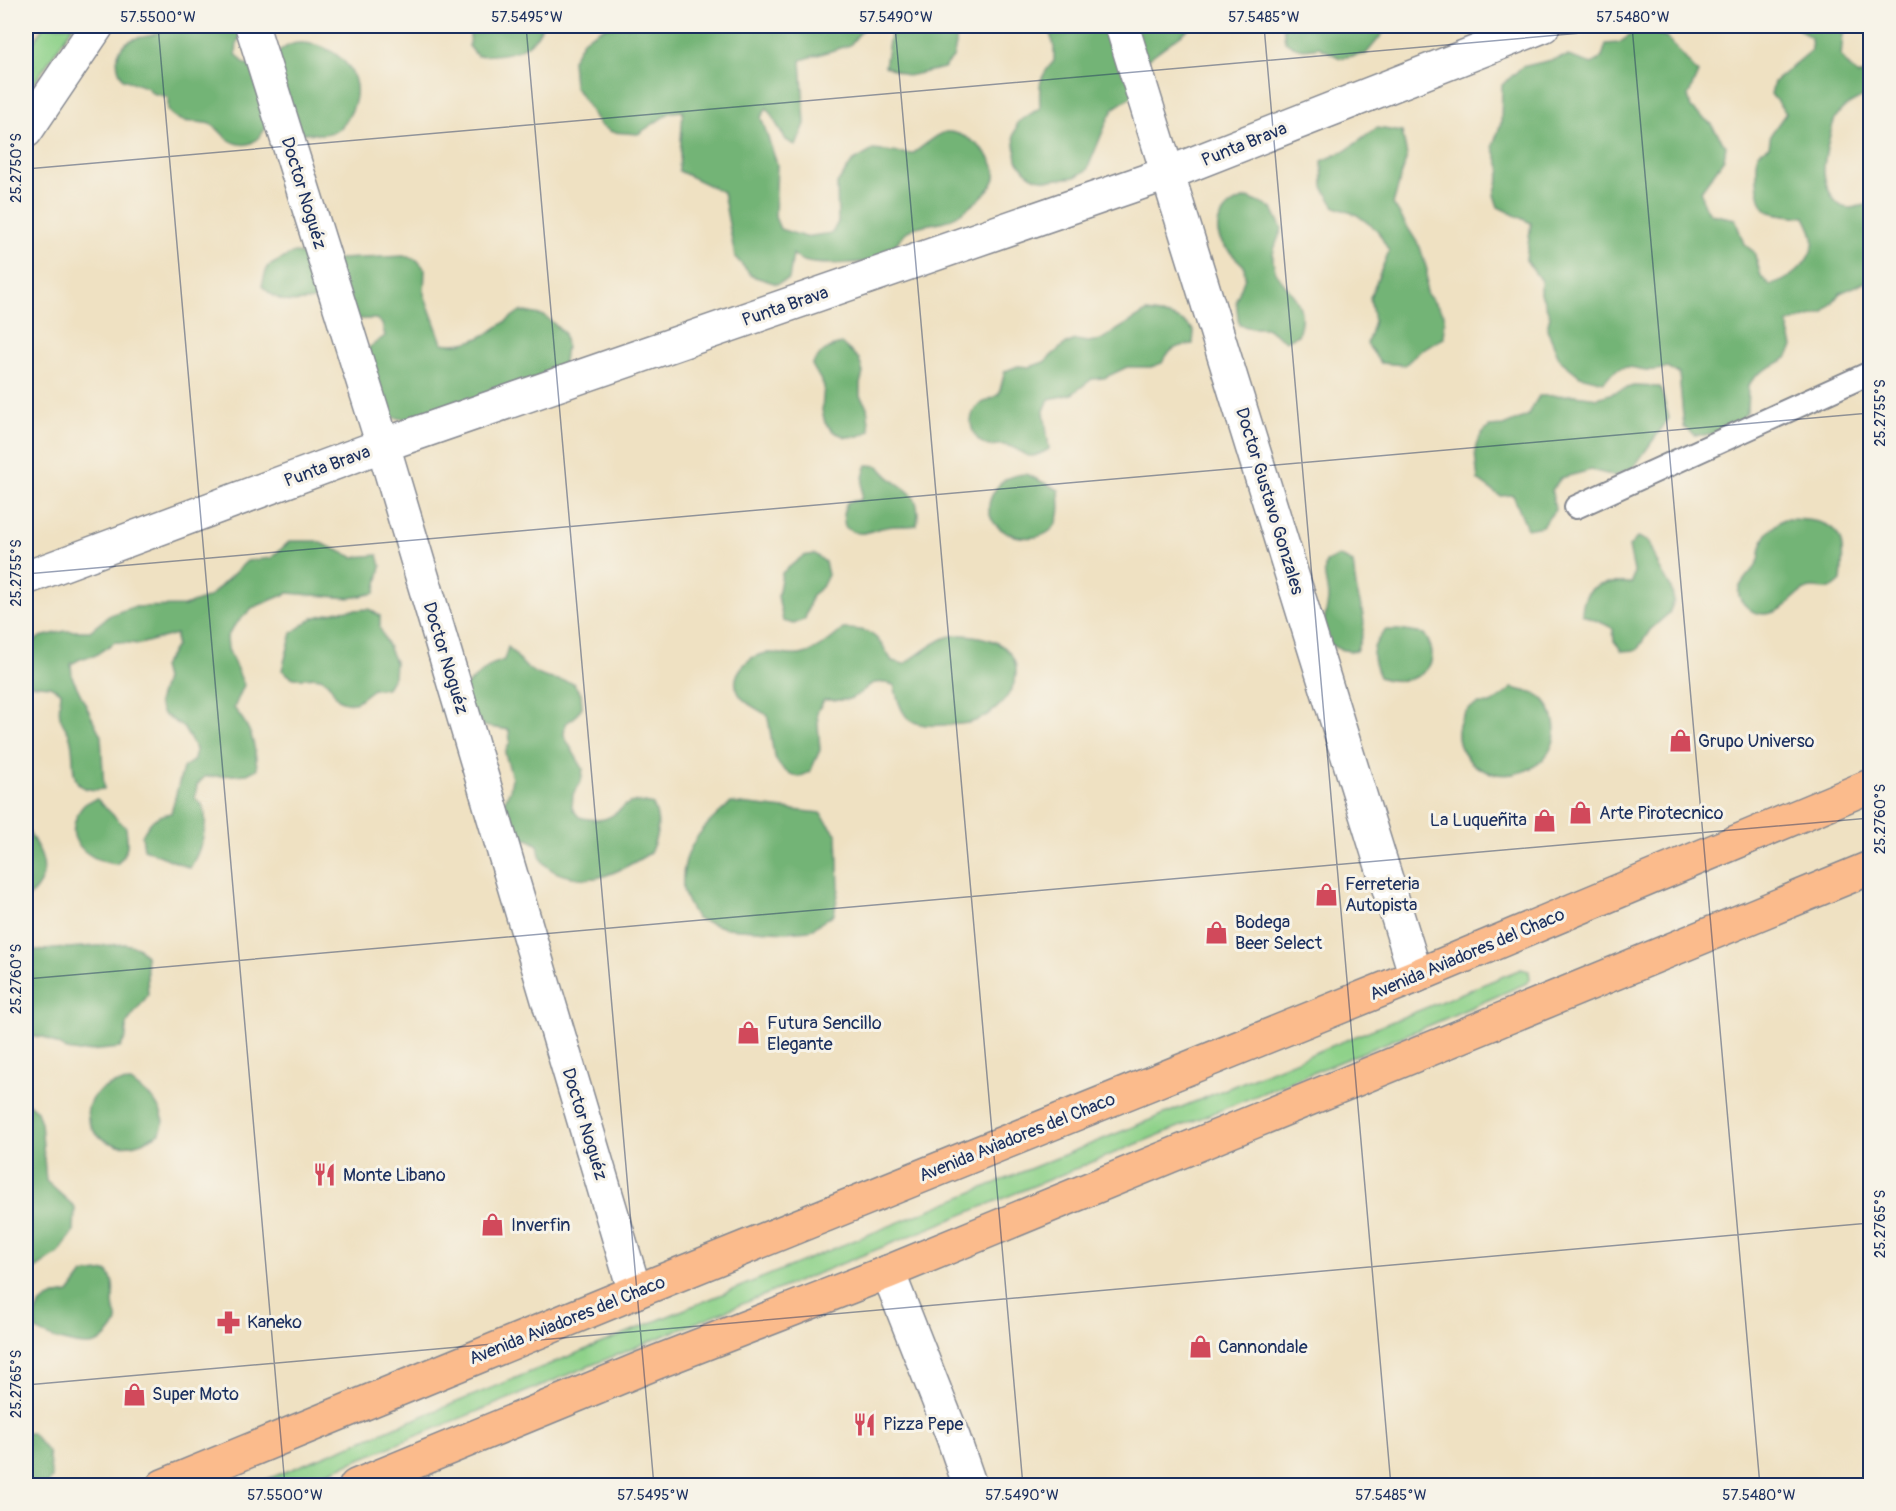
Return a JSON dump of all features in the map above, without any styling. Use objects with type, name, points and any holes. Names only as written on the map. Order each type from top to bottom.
[{"type":"highway","name":"Avenida Aviadores del Chaco","points":[[162,1485],[1416,976],[1870,786]]},
{"type":"highway","points":[[356,1485],[657,1362],[888,1272],[1870,868]]},
{"type":"street","points":[[26,131],[97,26]]},
{"type":"street","name":"Doctor Noguéz","points":[[252,26],[383,445],[635,1292]]},
{"type":"street","name":"Doctor Gustavo Gonzales","points":[[1122,26],[1416,976]]},
{"type":"street","name":"Punta Brava","points":[[26,578],[383,445],[1169,173],[1542,26]]},
{"type":"street","points":[[888,1272],[954,1437],[970,1485]]},
{"type":"lane","points":[[1576,507],[1870,374]]},
{"type":"green space","points":[[44,26],[73,26],[26,95],[26,53]]},
{"type":"green space","points":[[175,26],[243,26],[244,32],[237,42],[236,54],[245,64],[265,62],[285,47],[297,43],[328,49],[346,64],[353,74],[356,85],[356,97],[347,120],[339,129],[331,133],[303,133],[279,104],[265,129],[254,142],[238,144],[210,124],[178,119],[168,111],[168,97],[152,93],[148,88],[123,79],[117,64],[118,54],[129,41]]},
{"type":"green space","points":[[471,26],[542,26],[537,35],[524,48],[497,55],[477,56],[469,46]]},
{"type":"green space","points":[[607,26],[865,26],[850,45],[801,60],[805,124],[796,146],[786,140],[767,108],[761,117],[777,164],[775,217],[780,229],[805,237],[832,233],[838,222],[837,184],[852,162],[873,150],[912,154],[946,132],[963,136],[981,148],[993,164],[994,181],[986,193],[965,210],[945,221],[908,231],[889,253],[878,259],[846,263],[812,263],[803,261],[793,254],[789,279],[777,284],[752,276],[735,257],[723,192],[679,171],[683,111],[671,112],[638,134],[612,132],[601,126],[574,86],[572,60],[584,39]]},
{"type":"green space","points":[[890,26],[953,26],[956,32],[956,45],[953,58],[944,68],[908,76],[885,66]]},
{"type":"green space","points":[[1048,26],[1100,26],[1109,45],[1118,53],[1129,46],[1141,26],[1193,26],[1148,59],[1135,94],[1114,108],[1087,170],[1075,177],[1050,180],[1035,178],[1025,171],[1017,160],[1014,135],[1018,122],[1040,108],[1042,78],[1054,61],[1054,47]]},
{"type":"green space","points":[[1283,26],[1389,26],[1366,54],[1340,58],[1319,47],[1309,49],[1289,44],[1285,41]]},
{"type":"green space","points":[[1794,26],[1852,26],[1843,34],[1841,57],[1858,76],[1870,70],[1870,92],[1843,108],[1836,117],[1830,134],[1824,167],[1827,185],[1837,203],[1847,208],[1870,204],[1870,280],[1840,293],[1824,313],[1787,323],[1793,347],[1787,358],[1756,375],[1748,386],[1747,412],[1731,431],[1720,435],[1694,435],[1684,427],[1679,374],[1667,367],[1649,370],[1626,367],[1612,373],[1604,382],[1580,376],[1560,360],[1547,329],[1550,316],[1541,294],[1541,281],[1526,260],[1531,223],[1498,207],[1494,195],[1501,170],[1493,146],[1501,123],[1502,85],[1522,67],[1568,56],[1592,64],[1602,57],[1606,44],[1619,43],[1640,28],[1666,37],[1698,73],[1688,96],[1691,108],[1710,123],[1726,146],[1724,159],[1701,191],[1703,204],[1711,214],[1735,219],[1744,244],[1754,252],[1761,276],[1770,285],[1784,280],[1797,271],[1807,259],[1813,245],[1811,231],[1805,217],[1768,211],[1761,201],[1757,184],[1758,153],[1769,146],[1771,134],[1786,113],[1771,94],[1774,82],[1812,50],[1811,38]]},
{"type":"green space","points":[[1377,128],[1402,132],[1407,156],[1393,204],[1420,247],[1427,270],[1426,293],[1444,314],[1444,338],[1422,349],[1405,365],[1381,363],[1367,344],[1374,321],[1370,297],[1389,251],[1377,230],[1357,215],[1335,207],[1323,187],[1322,161],[1345,151]]},
{"type":"green space","points":[[1248,198],[1272,208],[1282,229],[1273,253],[1274,267],[1296,300],[1301,320],[1298,335],[1286,341],[1266,328],[1239,325],[1236,300],[1245,278],[1244,266],[1223,244],[1218,229],[1219,221],[1227,209],[1240,200]]},
{"type":"green space","points":[[293,253],[306,254],[318,260],[405,256],[417,260],[425,269],[424,294],[442,343],[464,343],[484,336],[520,311],[545,316],[564,333],[566,346],[563,370],[431,423],[390,417],[363,352],[385,336],[382,324],[376,319],[351,319],[319,299],[288,302],[275,297],[262,286],[267,267]]},
{"type":"green space","points":[[1146,312],[1184,322],[1194,331],[1193,344],[1174,349],[1162,363],[1151,367],[1127,367],[1104,378],[1092,379],[1072,394],[1049,399],[1044,411],[1049,449],[1040,454],[1028,456],[1010,446],[989,446],[978,440],[971,422],[974,410],[999,394],[1005,371],[1018,366],[1030,367],[1044,362],[1064,345],[1075,340],[1088,342],[1101,340]]},
{"type":"green space","points":[[842,344],[859,359],[863,373],[860,396],[867,407],[870,431],[859,436],[846,437],[834,432],[825,423],[822,410],[824,386],[812,365],[824,351]]},
{"type":"green space","points":[[1633,386],[1660,387],[1669,418],[1634,467],[1615,476],[1591,470],[1561,478],[1552,490],[1555,510],[1542,526],[1527,529],[1513,495],[1500,496],[1478,480],[1475,451],[1483,433],[1489,427],[1503,426],[1527,416],[1539,396],[1575,395],[1598,398]]},
{"type":"green space","points":[[867,465],[879,466],[886,475],[912,495],[918,512],[917,525],[891,526],[866,533],[857,533],[845,527],[843,514],[847,502],[861,500]]},
{"type":"green space","points":[[1026,474],[1059,490],[1060,500],[1060,512],[1055,526],[1041,536],[1029,538],[1005,532],[996,525],[990,515],[989,503],[1001,483],[1012,476]]},
{"type":"green space","points":[[1784,519],[1818,522],[1833,529],[1842,547],[1841,581],[1830,589],[1807,589],[1778,611],[1763,614],[1750,610],[1741,600],[1739,588],[1756,566],[1767,534]]},
{"type":"green space","points":[[1638,537],[1649,542],[1671,588],[1674,601],[1669,613],[1650,630],[1637,650],[1622,651],[1614,641],[1613,629],[1582,614],[1583,603],[1591,589],[1598,586],[1632,583],[1634,571],[1629,547]]},
{"type":"green space","points":[[290,541],[316,541],[353,557],[378,555],[381,566],[375,593],[350,598],[288,593],[252,608],[234,626],[227,637],[228,649],[244,685],[234,708],[252,737],[257,769],[247,774],[204,777],[197,785],[195,798],[203,808],[205,824],[200,848],[190,868],[144,849],[142,836],[153,820],[171,813],[183,768],[194,760],[196,749],[183,727],[163,714],[158,703],[165,679],[162,667],[176,646],[176,634],[140,644],[115,642],[94,656],[82,658],[71,664],[72,677],[101,736],[104,789],[82,787],[77,782],[70,737],[60,716],[61,692],[50,686],[26,684],[26,648],[40,637],[65,631],[90,631],[110,615],[133,607],[184,606],[209,597],[247,561],[271,558]]},
{"type":"green space","points":[[815,554],[825,562],[828,575],[822,587],[812,595],[805,619],[794,624],[783,621],[778,596],[782,573],[803,556]]},
{"type":"green space","points":[[1339,556],[1353,563],[1364,618],[1363,632],[1356,651],[1336,648],[1325,636],[1324,622],[1328,604],[1326,562]]},
{"type":"green space","points":[[369,609],[380,616],[380,628],[395,662],[394,676],[387,688],[373,689],[355,703],[346,702],[337,697],[331,686],[323,679],[294,678],[282,670],[292,633],[313,618],[338,611]]},
{"type":"green space","points":[[843,629],[868,632],[878,640],[892,661],[904,664],[947,637],[963,635],[979,637],[998,643],[1009,652],[1015,664],[1016,677],[1011,690],[990,713],[964,724],[921,725],[914,722],[904,713],[894,685],[885,683],[872,684],[849,699],[824,700],[817,712],[820,750],[810,772],[799,777],[788,773],[776,761],[767,715],[740,696],[736,685],[738,672],[748,661],[760,655],[776,653],[795,655],[814,650]]},
{"type":"green space","points":[[1386,630],[1424,634],[1431,646],[1432,657],[1429,666],[1422,673],[1403,680],[1379,677],[1373,652],[1377,641]]},
{"type":"green space","points":[[508,647],[532,672],[543,677],[573,683],[581,694],[582,707],[575,717],[565,724],[564,736],[583,769],[581,782],[573,794],[572,808],[579,817],[598,820],[611,816],[629,803],[642,802],[653,805],[658,829],[650,853],[610,874],[597,878],[579,878],[552,870],[541,858],[538,845],[528,839],[515,840],[499,812],[510,790],[512,778],[505,753],[510,742],[509,730],[484,726],[457,693],[491,665],[504,660]]},
{"type":"green space","points":[[1512,688],[1526,691],[1544,700],[1553,718],[1555,736],[1549,752],[1538,764],[1507,775],[1490,773],[1475,765],[1463,752],[1458,739],[1459,725],[1470,708],[1478,704],[1490,704]]},
{"type":"green space","points":[[97,799],[126,828],[127,848],[117,864],[105,862],[89,854],[79,846],[74,837],[75,822],[81,808]]},
{"type":"green space","points":[[731,803],[820,813],[837,835],[839,889],[834,914],[810,930],[786,932],[725,928],[697,919],[683,889],[685,862],[695,840]]},
{"type":"green space","points":[[26,826],[41,855],[43,873],[41,881],[26,900]]},
{"type":"green space","points":[[125,944],[138,947],[146,956],[148,995],[126,1024],[126,1037],[120,1048],[79,1052],[67,1050],[44,1037],[26,1037],[26,951]]},
{"type":"green space","points":[[1521,969],[1529,971],[1530,979],[1527,983],[1435,1023],[296,1485],[253,1485]]},
{"type":"green space","points":[[131,1082],[153,1099],[164,1121],[160,1133],[139,1143],[123,1145],[109,1142],[97,1135],[90,1125],[87,1113],[90,1101],[100,1091],[117,1083]]},
{"type":"green space","points":[[26,1102],[37,1111],[41,1123],[46,1181],[75,1207],[74,1231],[59,1253],[28,1274],[26,1279]]},
{"type":"green space","points":[[107,1271],[113,1283],[113,1305],[117,1321],[105,1338],[95,1344],[82,1345],[56,1339],[36,1330],[36,1314],[42,1303],[47,1299],[69,1293],[83,1274]]},
{"type":"green space","points":[[26,1433],[32,1433],[48,1452],[52,1478],[46,1485],[26,1485]]},
{"type":"place","name":"Grupo Universo","points":[[1680,741]]},
{"type":"place","name":"Arte Pirotecnico","points":[[1581,813]]},
{"type":"place","name":"La Luqueñita","points":[[1545,820]]},
{"type":"place","name":"Ferreteria Autopista","points":[[1327,894]]},
{"type":"place","name":"Bodega Beer Select","points":[[1217,932]]},
{"type":"place","name":"Futura Sencillo Elegante","points":[[749,1033]]},
{"type":"place","name":"Monte Libano","points":[[325,1175]]},
{"type":"place","name":"Inverfin","points":[[493,1225]]},
{"type":"place","name":"Kaneko","points":[[229,1322]]},
{"type":"place","name":"Cannondale","points":[[1200,1347]]},
{"type":"place","name":"Super Moto","points":[[134,1394]]},
{"type":"place","name":"Pizza Pepe","points":[[865,1424]]}]
